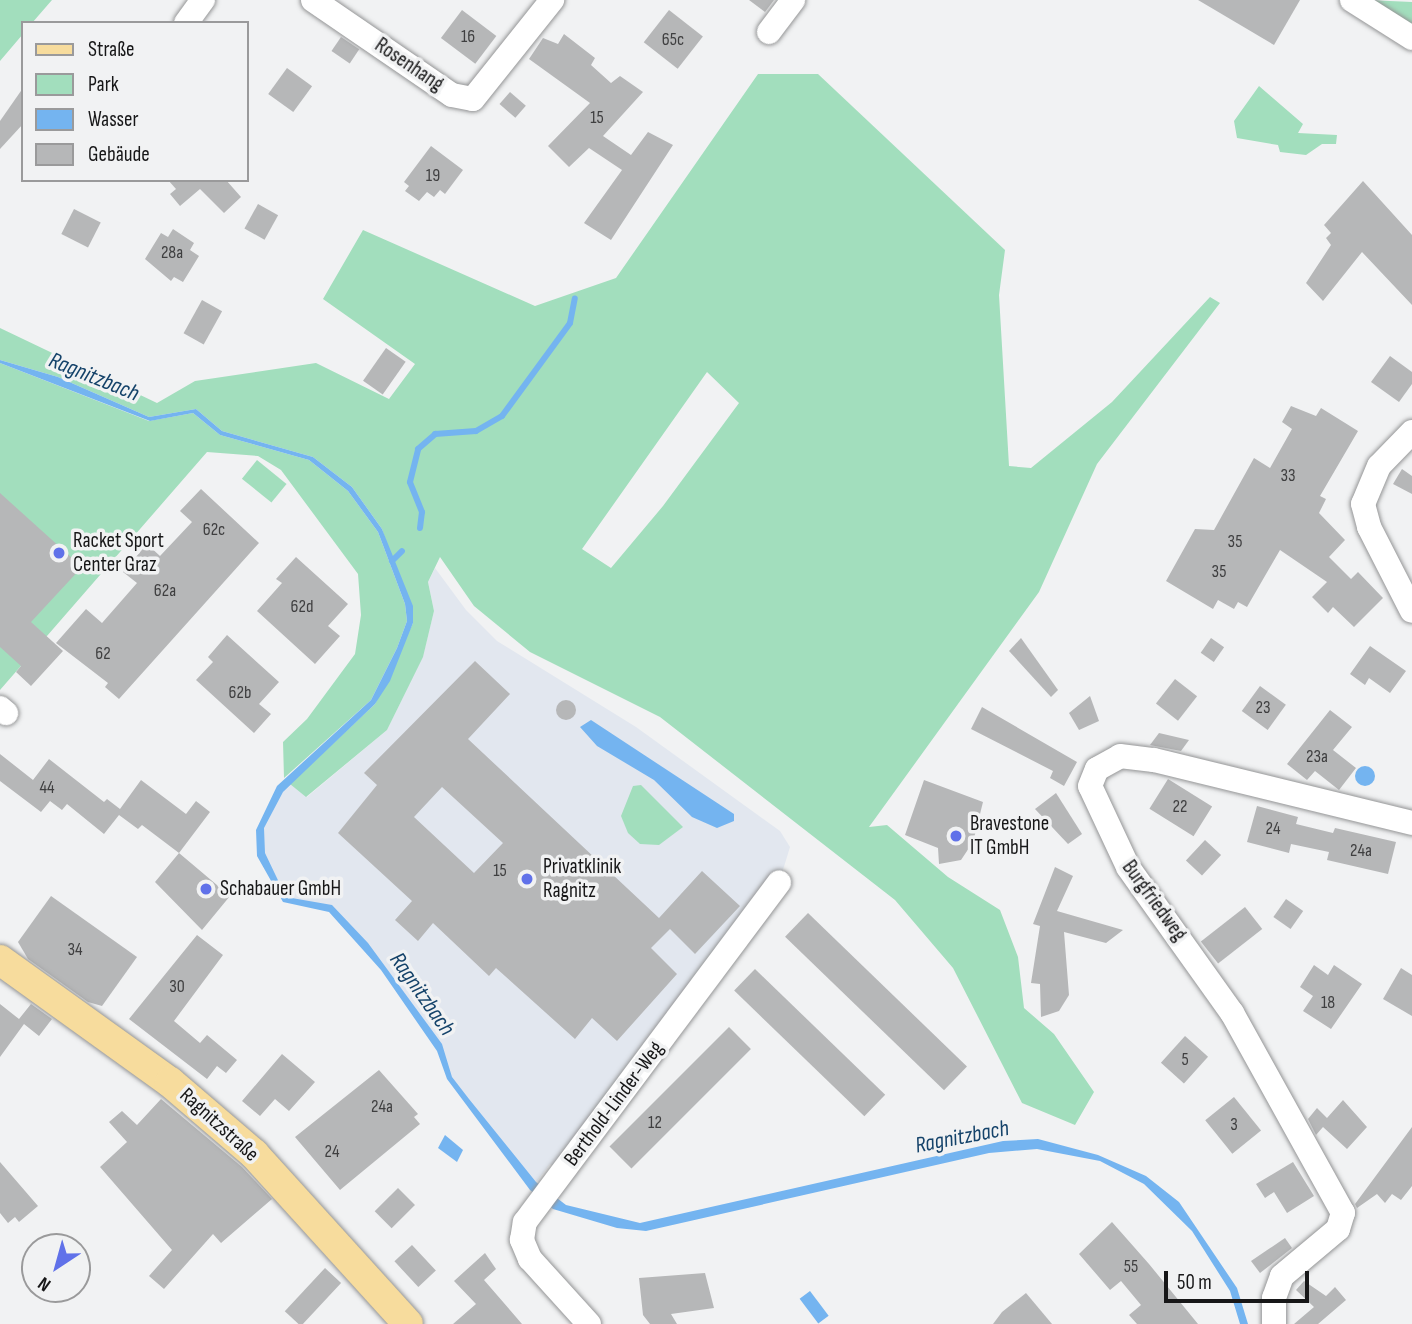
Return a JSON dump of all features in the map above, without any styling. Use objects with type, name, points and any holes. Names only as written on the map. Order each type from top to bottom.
[{"type":"main road","name":"Ragnitzstraße","points":[[0,960],[170,1082],[254,1154],[408,1324]]},
{"type":"street","points":[[187,21],[202,0]]},
{"type":"street","name":"Rosenhang","points":[[313,0],[452,95],[473,99],[552,0]]},
{"type":"street","points":[[769,32],[793,0]]},
{"type":"street","points":[[1352,0],[1412,38]]},
{"type":"street","points":[[1412,432],[1379,466],[1363,504],[1369,527],[1412,611]]},
{"type":"street","name":"Burgfriedweg","points":[[1274,1324],[1274,1298],[1282,1276],[1338,1229],[1343,1213],[1232,1013],[1114,843],[1089,793],[1091,779],[1114,756],[1154,760],[1412,823]]},
{"type":"street","name":"Berthold-Linder-Weg","points":[[589,1324],[530,1259],[522,1240],[532,1213],[779,883]]},
{"type":"shaded area","name":"Privatklinik Ragnitz","points":[[435,568],[466,610],[497,641],[636,727],[780,831],[790,847],[779,883],[554,1167],[550,1164],[534,1185],[451,1080],[441,1049],[384,967],[331,909],[285,900],[261,856],[262,826],[287,781],[307,797],[387,730],[423,656],[434,611],[428,582]]},
{"type":"green space","points":[[0,0],[52,0],[34,21],[21,21],[21,36],[0,61]]},
{"type":"green space","points":[[1367,0],[1412,2],[1412,27]]},
{"type":"green space","points":[[758,74],[818,74],[1005,250],[999,295],[1009,466],[1031,468],[1112,402],[1210,297],[1220,303],[1097,464],[1039,592],[869,827],[887,825],[948,877],[1000,910],[1018,957],[1024,1008],[1054,1034],[1094,1092],[1075,1125],[1022,1103],[953,968],[895,900],[660,717],[530,652],[474,606],[440,557],[428,582],[434,611],[423,657],[387,730],[306,797],[290,784],[375,704],[413,623],[382,529],[352,487],[313,457],[222,431],[196,409],[149,417],[58,377],[0,360],[0,328],[157,403],[195,381],[316,363],[389,399],[415,364],[323,299],[363,230],[535,306],[616,278]],"holes":[[[707,372],[739,403],[663,506],[611,568],[582,549]]]},
{"type":"green space","points":[[1259,86],[1303,124],[1298,133],[1337,135],[1336,144],[1322,144],[1306,155],[1280,152],[1278,145],[1237,138],[1234,121]]},
{"type":"green space","points":[[0,363],[149,421],[193,413],[220,435],[309,460],[348,491],[378,532],[405,604],[407,621],[397,648],[371,700],[284,778],[283,742],[307,719],[355,654],[361,615],[358,574],[281,470],[258,456],[207,452],[0,690]]},
{"type":"green space","points":[[257,460],[287,484],[271,503],[242,479]]},
{"type":"green space","points":[[641,785],[683,827],[659,845],[640,844],[628,833],[621,816],[633,786]]},
{"type":"water","name":"Ragnitzbach","points":[[0,360],[58,377],[149,417],[196,409],[222,431],[313,457],[352,487],[382,529],[413,606],[413,623],[390,681],[375,704],[283,792],[264,828],[265,853],[286,897],[332,905],[368,943],[442,1044],[452,1077],[536,1182],[566,1205],[640,1223],[1003,1141],[1038,1139],[1098,1155],[1146,1176],[1179,1202],[1237,1288],[1248,1324],[1240,1324],[1230,1291],[1192,1231],[1144,1184],[1100,1161],[1037,1149],[989,1153],[646,1231],[617,1228],[553,1209],[530,1190],[447,1079],[437,1051],[381,970],[329,912],[283,902],[257,856],[256,830],[277,786],[371,700],[397,648],[407,621],[405,604],[378,532],[348,491],[309,460],[220,435],[193,413],[150,421],[0,363]]},
{"type":"water","points":[[591,720],[734,814],[734,821],[717,828],[692,817],[654,780],[597,746],[580,727]]},
{"type":"water","points":[[1365,766],[1372,769],[1375,776],[1372,783],[1365,786],[1358,783],[1355,776],[1358,769]]},
{"type":"water","points":[[445,1135],[463,1150],[457,1162],[438,1148]]},
{"type":"water","points":[[810,1291],[829,1316],[818,1324],[800,1299]]},
{"type":"building","points":[[749,0],[774,0],[765,12]]},
{"type":"building","points":[[1198,0],[1300,0],[1274,45]]},
{"type":"building","points":[[462,10],[496,36],[475,64],[441,38]]},
{"type":"building","points":[[669,10],[703,36],[678,69],[644,42]]},
{"type":"building","points":[[564,34],[595,58],[591,65],[611,83],[620,76],[643,92],[603,136],[631,155],[648,132],[673,145],[611,240],[584,223],[622,170],[589,148],[569,167],[548,146],[590,103],[529,59],[543,38],[558,44]]},
{"type":"building","points":[[341,37],[359,49],[350,63],[331,51]]},
{"type":"building","points":[[287,68],[312,86],[293,112],[268,94]]},
{"type":"building","points":[[21,91],[21,126],[0,149],[0,121]]},
{"type":"building","points":[[510,92],[526,106],[515,118],[500,104]]},
{"type":"building","points":[[431,146],[463,170],[445,194],[440,190],[434,197],[427,192],[419,201],[405,191],[409,186],[404,182]]},
{"type":"building","points":[[1363,181],[1412,235],[1412,305],[1362,252],[1323,301],[1306,283],[1331,245],[1326,238],[1331,233],[1324,225]]},
{"type":"building","points":[[170,182],[228,182],[241,197],[224,213],[200,189],[180,206],[170,194],[176,189]]},
{"type":"building","points":[[258,204],[278,215],[265,240],[244,228]]},
{"type":"building","points":[[74,209],[101,223],[88,248],[61,234]]},
{"type":"building","points":[[173,229],[194,243],[190,250],[199,256],[183,282],[174,277],[171,281],[145,259],[161,233],[168,237]]},
{"type":"building","points":[[202,300],[222,311],[204,344],[184,333]]},
{"type":"building","points":[[386,348],[406,362],[383,395],[363,381]]},
{"type":"building","points":[[1390,356],[1412,372],[1412,384],[1399,402],[1371,382]]},
{"type":"building","points":[[1291,406],[1316,416],[1321,408],[1358,431],[1320,496],[1326,499],[1319,513],[1345,540],[1329,557],[1351,579],[1358,572],[1383,598],[1354,627],[1333,607],[1328,613],[1312,597],[1327,582],[1280,550],[1247,607],[1238,602],[1234,609],[1218,600],[1213,609],[1166,581],[1195,529],[1214,530],[1254,458],[1270,468],[1292,429],[1282,422]]},
{"type":"building","points":[[1402,469],[1412,476],[1412,494],[1393,484]]},
{"type":"building","points":[[201,489],[259,543],[119,699],[105,687],[108,683],[56,643],[86,609],[102,623],[137,583],[123,572],[147,544],[160,556],[192,522],[180,511]]},
{"type":"building","name":"Racket Sport Center Graz","points":[[0,493],[82,567],[31,622],[63,651],[31,686],[16,672],[21,666],[0,647]]},
{"type":"building","points":[[296,557],[348,604],[328,626],[340,636],[315,664],[257,611],[282,583],[276,579]]},
{"type":"building","points":[[227,635],[279,682],[259,704],[271,714],[254,733],[196,680],[213,662],[208,657]]},
{"type":"building","points":[[1021,638],[1058,690],[1051,697],[1009,651]]},
{"type":"building","points":[[1211,638],[1224,647],[1214,662],[1201,653]]},
{"type":"building","points":[[1370,646],[1406,671],[1390,693],[1369,678],[1365,685],[1350,674]]},
{"type":"building","name":"Privatklinik Ragnitz","points":[[475,661],[510,694],[468,739],[659,918],[702,871],[740,906],[695,954],[670,929],[651,948],[677,974],[617,1041],[592,1018],[575,1039],[496,968],[489,976],[433,923],[418,941],[395,920],[412,901],[338,833],[377,785],[364,773]],"holes":[[[442,787],[503,843],[474,873],[414,817]]]},
{"type":"building","points":[[1175,679],[1197,696],[1178,721],[1156,703]]},
{"type":"building","points":[[1260,686],[1286,705],[1268,730],[1242,711]]},
{"type":"building","points":[[1090,696],[1099,721],[1079,730],[1069,713]]},
{"type":"building","points":[[566,700],[573,703],[576,710],[573,717],[566,720],[559,717],[556,710],[559,703]]},
{"type":"building","points":[[982,707],[1077,762],[1064,786],[1050,778],[1053,771],[971,729]]},
{"type":"building","points":[[1330,710],[1352,727],[1333,750],[1356,768],[1339,790],[1315,771],[1307,780],[1287,764]]},
{"type":"building","points":[[1159,733],[1189,740],[1181,751],[1150,745]]},
{"type":"building","points":[[0,754],[33,780],[49,759],[104,802],[107,799],[120,809],[141,780],[186,814],[196,801],[210,812],[179,853],[142,825],[138,829],[119,815],[104,834],[67,804],[62,810],[50,801],[41,812],[0,781]]},
{"type":"building","points":[[1168,779],[1212,807],[1194,836],[1149,809]]},
{"type":"building","points":[[924,780],[983,802],[973,842],[961,860],[939,864],[938,848],[905,835]]},
{"type":"building","points":[[1056,793],[1082,834],[1068,844],[1035,809]]},
{"type":"building","points":[[1257,806],[1298,817],[1296,824],[1333,833],[1335,828],[1396,842],[1388,874],[1327,860],[1329,852],[1291,844],[1289,853],[1247,842]]},
{"type":"building","points":[[1205,840],[1221,855],[1202,875],[1186,860]]},
{"type":"building","points":[[179,853],[230,896],[202,930],[155,882]]},
{"type":"building","points":[[1055,867],[1073,876],[1057,911],[1123,930],[1106,943],[1064,932],[1069,995],[1059,1011],[1041,1017],[1040,984],[1031,983],[1040,926],[1033,924]]},
{"type":"building","points":[[51,896],[137,957],[102,1006],[88,1002],[28,959],[18,942]]},
{"type":"building","points":[[1286,899],[1303,911],[1291,929],[1273,917]]},
{"type":"building","points":[[1245,907],[1262,929],[1218,964],[1201,941]]},
{"type":"building","points":[[808,913],[967,1067],[944,1090],[785,937]]},
{"type":"building","points":[[197,935],[223,955],[174,1021],[200,1043],[207,1035],[237,1060],[226,1073],[217,1066],[207,1079],[129,1019]]},
{"type":"building","points":[[1314,965],[1328,975],[1334,965],[1362,984],[1331,1029],[1303,1011],[1313,996],[1300,987]]},
{"type":"building","points":[[1401,968],[1412,975],[1412,1016],[1383,999]]},
{"type":"building","points":[[755,969],[885,1095],[864,1116],[734,991]]},
{"type":"building","points":[[0,1004],[19,1019],[31,1004],[52,1019],[39,1036],[24,1024],[0,1057]]},
{"type":"building","points":[[729,1027],[751,1049],[631,1168],[609,1147]]},
{"type":"building","points":[[1185,1036],[1208,1057],[1184,1083],[1161,1063]]},
{"type":"building","points":[[282,1054],[315,1082],[289,1111],[275,1099],[260,1116],[242,1101]]},
{"type":"building","points":[[379,1070],[418,1114],[414,1117],[420,1124],[340,1190],[295,1137]]},
{"type":"building","points":[[1234,1097],[1261,1130],[1232,1154],[1205,1120]]},
{"type":"building","points":[[161,1099],[242,1167],[272,1199],[221,1243],[213,1234],[164,1289],[149,1276],[172,1250],[100,1167],[127,1142],[109,1122],[122,1111],[137,1125]]},
{"type":"building","points":[[1343,1100],[1367,1127],[1347,1149],[1323,1127],[1316,1135],[1308,1119],[1317,1108],[1327,1118]]},
{"type":"building","points":[[1412,1127],[1412,1186],[1401,1200],[1392,1194],[1385,1203],[1377,1194],[1357,1208],[1355,1204]]},
{"type":"building","points":[[0,1162],[38,1206],[19,1222],[15,1217],[8,1223],[0,1213]]},
{"type":"building","points":[[1293,1162],[1314,1196],[1287,1213],[1274,1192],[1265,1198],[1256,1184]]},
{"type":"building","points":[[398,1188],[415,1205],[392,1228],[375,1211]]},
{"type":"building","points":[[1112,1222],[1198,1324],[1137,1324],[1129,1315],[1141,1305],[1121,1281],[1110,1290],[1079,1254]]},
{"type":"building","points":[[1285,1238],[1292,1248],[1260,1273],[1251,1261]]},
{"type":"building","points":[[412,1245],[436,1271],[418,1287],[394,1261]]},
{"type":"building","points":[[485,1253],[496,1269],[484,1280],[522,1324],[453,1324],[476,1304],[454,1281]]},
{"type":"building","points":[[325,1268],[341,1283],[303,1324],[299,1324],[285,1311]]},
{"type":"building","points":[[705,1273],[714,1308],[671,1314],[677,1324],[650,1324],[643,1315],[639,1278]]},
{"type":"building","points":[[1304,1281],[1326,1296],[1335,1287],[1346,1300],[1318,1324],[1294,1324],[1314,1307],[1296,1290]]},
{"type":"building","points":[[1026,1293],[1052,1324],[993,1324],[1002,1312]]},
{"type":"waterway","points":[[420,528],[422,512],[410,482],[418,449],[435,434],[476,431],[502,416],[570,323],[575,298]]},
{"type":"waterway","points":[[392,561],[402,551]]},
{"type":"place","name":"Racket Sport Center Graz","points":[[59,553]]},
{"type":"place","name":"Bravestone IT GmbH","points":[[956,836]]},
{"type":"place","name":"Privatklinik Ragnitz","points":[[527,879]]},
{"type":"place","name":"Schabauer GmbH","points":[[206,889]]}]
